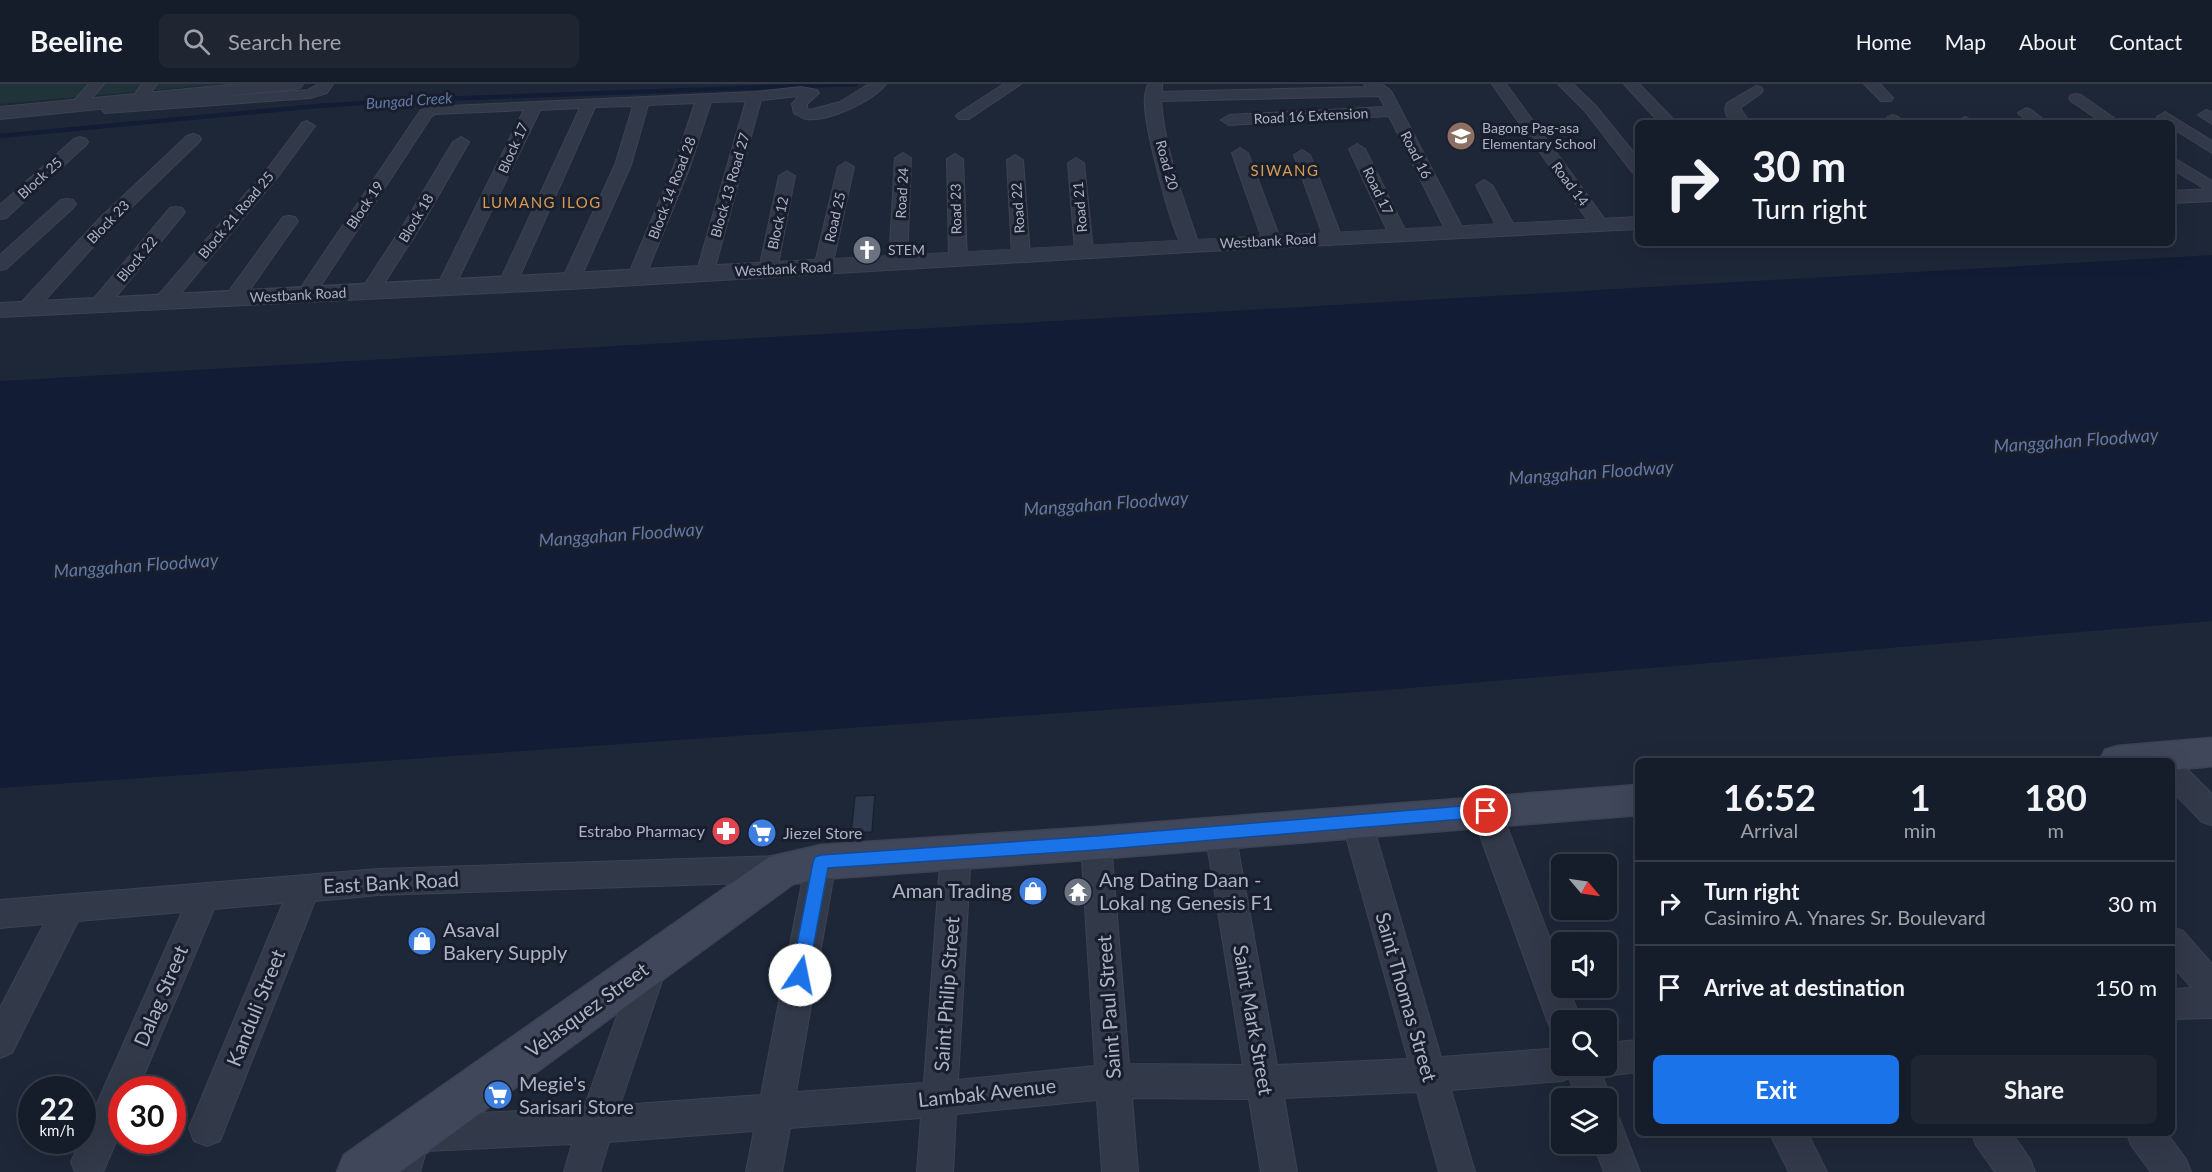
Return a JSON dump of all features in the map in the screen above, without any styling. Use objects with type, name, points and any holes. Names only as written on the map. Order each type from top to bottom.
[{"type":"main road","points":[[2175,760],[2212,752]]},
{"type":"main road","points":[[802,865],[956,851],[1096,843],[1486,811],[1635,806]]},
{"type":"main road","name":"Velasquez Street","points":[[361,1172],[408,1153],[652,963],[802,865]]},
{"type":"street","points":[[77,106],[96,84]]},
{"type":"street","points":[[137,100],[150,84]]},
{"type":"street","points":[[0,113],[113,103],[201,89],[294,84]]},
{"type":"street","points":[[113,103],[110,110],[310,94],[322,90],[326,84]]},
{"type":"street","points":[[534,105],[755,96],[810,91],[812,93],[802,99],[798,105],[799,110],[808,115],[847,105],[879,84]]},
{"type":"street","points":[[964,116],[1014,84]]},
{"type":"street","name":"Road 14","points":[[1499,84],[1600,225]]},
{"type":"street","points":[[1565,84],[1590,108],[1635,165]]},
{"type":"street","points":[[1631,84],[1666,120]]},
{"type":"street","points":[[1871,84],[1886,98]]},
{"type":"street","points":[[1153,91],[1378,86]]},
{"type":"street","name":"Road 16","points":[[1378,86],[1394,111],[1455,231]]},
{"type":"street","points":[[1739,120],[1734,115],[1732,108],[1734,103],[1756,90]]},
{"type":"street","name":"Road 20","points":[[1153,91],[1163,156],[1190,245]]},
{"type":"street","name":"Block 13 Road 27","points":[[705,274],[755,96]]},
{"type":"street","name":"Block 14 Road 28","points":[[636,278],[681,170],[705,97]]},
{"type":"street","points":[[2076,98],[2109,120]]},
{"type":"street","points":[[570,282],[623,165],[642,100]]},
{"type":"street","points":[[507,285],[590,102]]},
{"type":"street","name":"Block 19","points":[[305,295],[425,114],[437,108],[534,105]]},
{"type":"street","name":"Block 17","points":[[445,288],[534,105]]},
{"type":"street","name":"Road 16 Extension","points":[[1228,120],[1394,111]]},
{"type":"street","points":[[2026,113],[2036,120]]},
{"type":"street","points":[[2165,117],[2170,120]]},
{"type":"street","points":[[2175,124],[2212,148]]},
{"type":"street","name":"Block 21 Road 25","points":[[164,302],[274,171],[308,126]]},
{"type":"street","name":"Block 23","points":[[26,309],[107,221],[193,139]]},
{"type":"street","name":"Block 25","points":[[0,214],[80,142]]},
{"type":"street","name":"Block 18","points":[[369,292],[413,224],[460,142]]},
{"type":"street","name":"Road 17","points":[[1357,149],[1398,234]]},
{"type":"street","points":[[1240,153],[1272,241]]},
{"type":"street","points":[[1302,155],[1334,238]]},
{"type":"street","name":"Road 24","points":[[898,263],[903,158]]},
{"type":"street","name":"Road 23","points":[[955,159],[958,259]]},
{"type":"street","name":"Road 22","points":[[1015,160],[1022,256]]},
{"type":"street","name":"Road 21","points":[[1076,163],[1084,251]]},
{"type":"street","points":[[2175,164],[2212,188]]},
{"type":"street","name":"Road 25","points":[[823,267],[846,167]]},
{"type":"street","name":"Block 12","points":[[768,269],[787,176]]},
{"type":"street","points":[[1484,185],[1507,229]]},
{"type":"street","points":[[2175,197],[2212,195]]},
{"type":"street","points":[[0,265],[67,204]]},
{"type":"street","name":"Block 22","points":[[98,306],[176,212]]},
{"type":"street","points":[[234,298],[289,221]]},
{"type":"street","name":"Westbank Road","points":[[0,310],[570,282],[1190,245],[1635,223]]},
{"type":"street","points":[[2175,775],[2212,813]]},
{"type":"street","points":[[1486,811],[1560,1010]]},
{"type":"street","name":"Saint Thomas Street","points":[[1357,822],[1456,1172]]},
{"type":"street","name":"Saint Mark Street","points":[[1220,832],[1279,1172]]},
{"type":"street","name":"Saint Paul Street","points":[[1096,843],[1120,1172]]},
{"type":"street","name":"Saint Philip Street","points":[[935,1172],[956,851]]},
{"type":"street","points":[[764,1172],[774,1110],[802,865]]},
{"type":"street","name":"East Bank Road","points":[[0,915],[379,882],[802,865]]},
{"type":"street","name":"Kanduli Street","points":[[207,1128],[305,888]]},
{"type":"street","name":"Dalag Street","points":[[89,1162],[204,897]]},
{"type":"street","points":[[0,1042],[68,909]]},
{"type":"street","points":[[2175,944],[2212,987]]},
{"type":"street","points":[[582,1172],[652,963]]},
{"type":"street","points":[[2175,1004],[2212,1003]]},
{"type":"street","points":[[1617,1058],[1635,1056]]},
{"type":"street","name":"Lambak Avenue","points":[[408,1153],[596,1125],[940,1099],[1115,1080],[1265,1082],[1428,1075],[1551,1065]]},
{"type":"street","points":[[1789,1136],[1809,1172]]},
{"type":"street","points":[[1992,1136],[2017,1172]]},
{"type":"street","points":[[2147,1136],[2173,1172]]},
{"type":"street","points":[[1615,1154],[1622,1172]]},
{"type":"shaded area","points":[[0,84],[222,84],[0,104]]},
{"type":"water","name":"Manggahan Floodway","points":[[2212,255],[2212,621],[1387,690],[0,788],[0,381]]},
{"type":"building","points":[[875,795],[872,832],[851,833],[855,796]]},
{"type":"waterway","name":"Bungad Creek","points":[[0,136],[317,106],[410,100],[856,84]]},
{"type":"place","name":"Bagong Pag-asa Elementary School","points":[[1461,136]]},
{"type":"place","name":"STEM","points":[[867,250]]},
{"type":"place","name":"Estrabo Pharmacy","points":[[726,831]]},
{"type":"place","name":"Jiezel Store","points":[[762,833]]},
{"type":"place","name":"Aman Trading","points":[[1033,891]]},
{"type":"place","name":"Ang Dating Daan - Lokal ng Genesis F1","points":[[1078,892]]},
{"type":"place","name":"Asaval Bakery Supply","points":[[422,941]]},
{"type":"place","name":"Megie's Sarisari Store","points":[[498,1095]]},
{"type":"district","name":"SIWANG","points":[[1285,171]]},
{"type":"district","name":"LUMANG ILOG","points":[[542,203]]},
{"type":"route","points":[[800,975],[821,862],[1096,843],[1486,811]]}]
